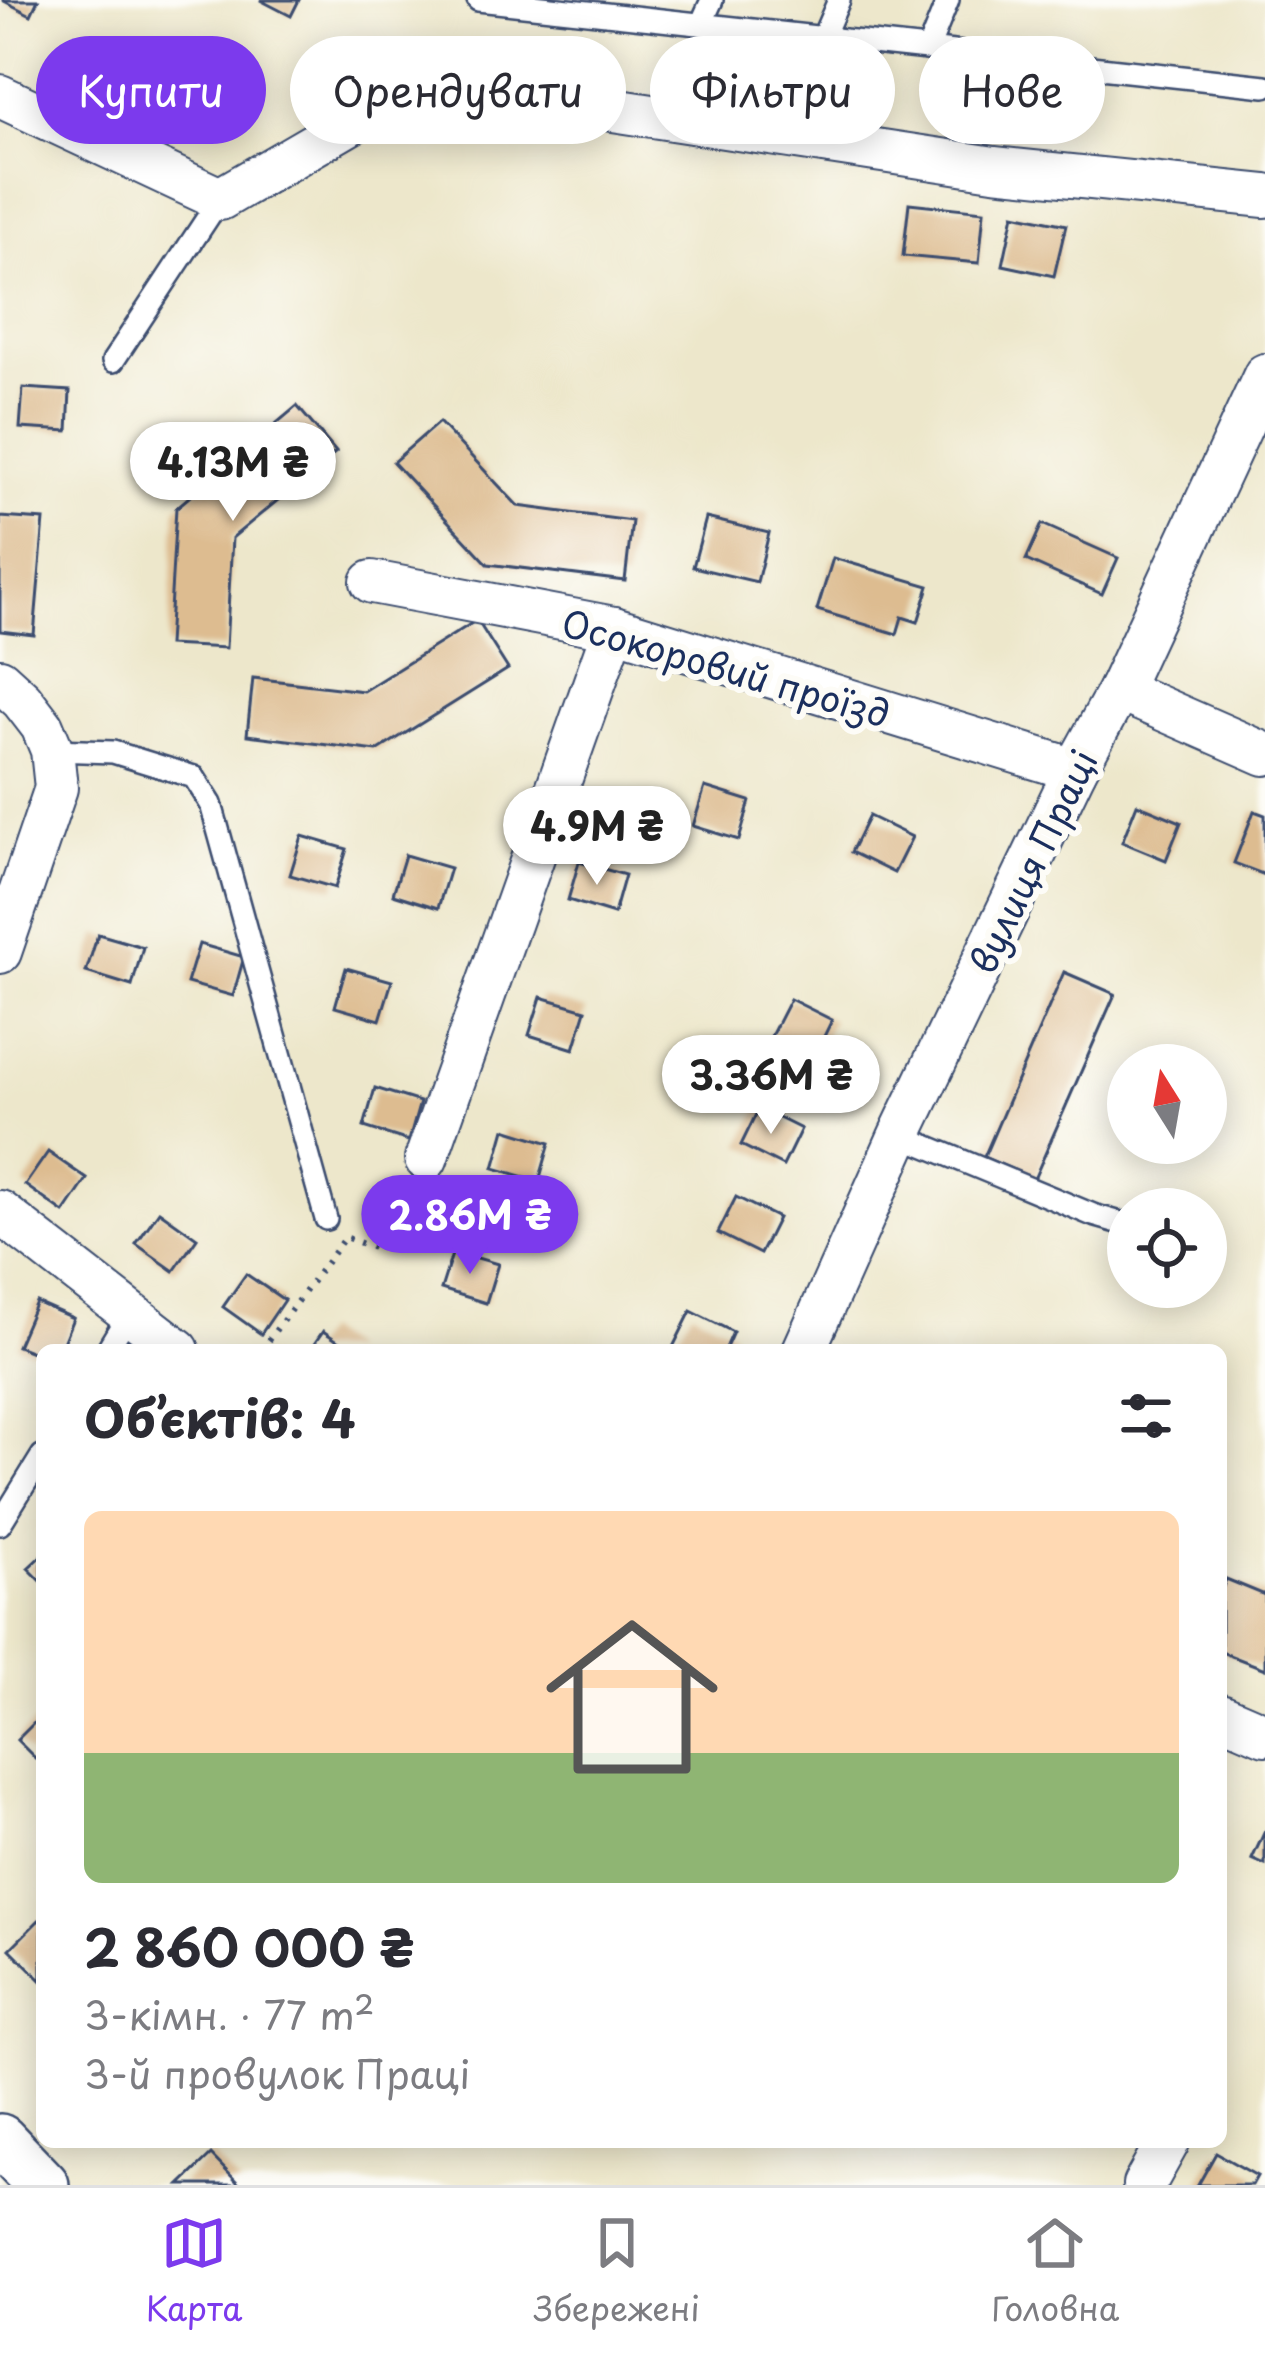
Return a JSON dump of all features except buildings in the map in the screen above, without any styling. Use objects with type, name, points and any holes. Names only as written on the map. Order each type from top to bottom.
[{"type":"street","points":[[0,96],[220,199],[423,81],[994,168],[1265,196]]},
{"type":"street","name":"вулиця Праці","points":[[807,1344],[900,1135],[1075,770],[1119,690],[1265,375]]},
{"type":"street","name":"Осокоровий проїзд","points":[[372,582],[614,628],[1075,770]]},
{"type":"street","points":[[426,1159],[614,628]]},
{"type":"street","points":[[0,680],[41,726],[52,750],[56,788],[0,952]]},
{"type":"street","points":[[1119,690],[1265,754]]},
{"type":"street","points":[[0,1212],[170,1344]]},
{"type":"street","points":[[1227,1718],[1265,1734]]},
{"type":"street","points":[[0,2140],[44,2185]]},
{"type":"street","points":[[1144,2185],[1165,2148]]},
{"type":"lane","points":[[478,0],[600,6],[701,24],[815,36]]},
{"type":"lane","points":[[701,24],[712,0]]},
{"type":"lane","points":[[824,36],[839,0]]},
{"type":"lane","points":[[933,36],[948,0]]},
{"type":"lane","points":[[1105,68],[1265,86]]},
{"type":"lane","points":[[113,361],[220,199]]},
{"type":"lane","points":[[52,750],[113,752],[194,777],[212,804],[326,1219]]},
{"type":"lane","points":[[900,1135],[1107,1219]]},
{"type":"lane","points":[[111,1344],[130,1312]]},
{"type":"lane","points":[[0,1525],[36,1466]]},
{"type":"path","points":[[265,1344],[345,1237],[374,1248],[406,1171],[426,1159]]}]
